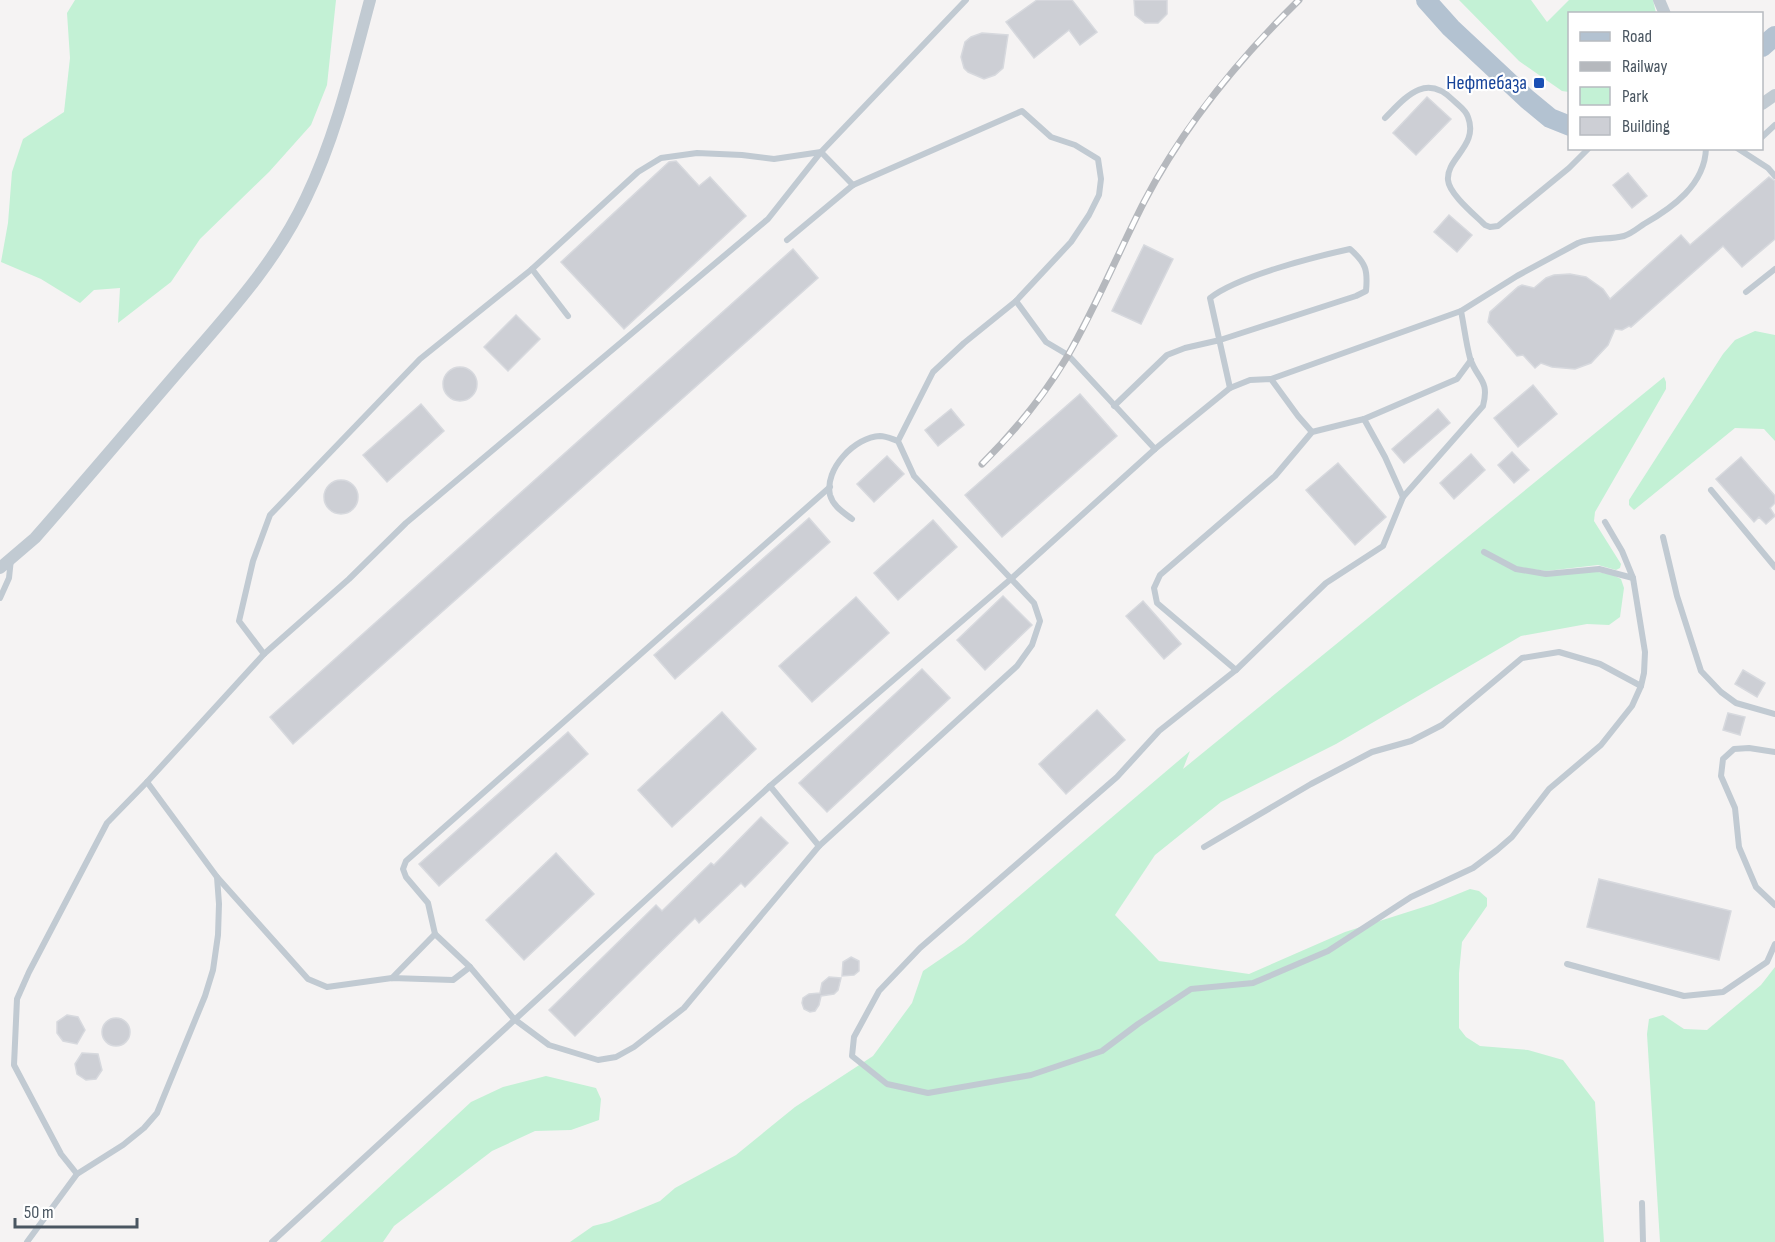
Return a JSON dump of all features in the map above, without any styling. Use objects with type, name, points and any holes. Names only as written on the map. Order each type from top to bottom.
[{"type":"main road","points":[[1426,0],[1451,28],[1527,99],[1550,118],[1568,126]]},
{"type":"street","points":[[0,568],[35,538],[219,325],[259,276],[283,241],[306,199],[325,152],[348,83],[370,0]]},
{"type":"lane","points":[[77,1174],[61,1154],[14,1065],[17,999],[107,823],[264,654],[332,595],[415,516],[768,219],[821,152],[966,0]]},
{"type":"lane","points":[[1385,117],[1413,91],[1429,88],[1448,94],[1467,114],[1470,134],[1450,171],[1448,180],[1451,190],[1485,225],[1490,227],[1498,226],[1521,209],[1587,150]]},
{"type":"lane","points":[[787,240],[853,185],[1022,111],[1051,137],[1075,145],[1098,159],[1101,179],[1099,195],[1071,242],[1016,301],[933,372],[898,441]]},
{"type":"lane","points":[[1763,134],[1775,125]]},
{"type":"lane","points":[[272,1242],[770,786],[1012,578],[1155,449],[1230,388],[1250,380],[1271,379],[1461,311],[1517,276],[1578,243],[1625,236],[1679,201],[1702,172],[1706,150]]},
{"type":"lane","points":[[1742,150],[1768,168],[1775,176]]},
{"type":"lane","points":[[821,152],[853,185]]},
{"type":"lane","points":[[264,654],[238,621],[253,561],[270,515],[420,359],[532,269],[638,172],[661,158],[697,153],[774,159],[821,152]]},
{"type":"lane","points":[[1114,406],[1167,355],[1185,348],[1220,340],[1366,291],[1368,275],[1362,259],[1350,249],[1263,274],[1220,291],[1210,298],[1220,340],[1230,388]]},
{"type":"lane","points":[[1746,292],[1775,268]]},
{"type":"lane","points":[[532,269],[568,316]]},
{"type":"lane","points":[[1016,301],[1046,342],[1068,355],[1155,449]]},
{"type":"lane","points":[[1461,311],[1471,360],[1484,381],[1486,394],[1483,406],[1403,496],[1383,546],[1326,582],[1236,670],[1160,731],[1118,777],[920,948],[879,991],[854,1036],[852,1056],[887,1084],[928,1093],[1031,1075],[1102,1051],[1191,989],[1253,983],[1328,951],[1411,897],[1473,868],[1512,837],[1549,789],[1601,745],[1632,706],[1641,686],[1645,652],[1633,578],[1622,551],[1605,522]]},
{"type":"lane","points":[[1236,670],[1157,603],[1154,588],[1160,575],[1275,476],[1312,432],[1364,419],[1457,379],[1471,360]]},
{"type":"lane","points":[[1271,379],[1312,432]]},
{"type":"lane","points":[[1364,419],[1403,496]]},
{"type":"lane","points":[[830,487],[406,861],[403,869],[406,877],[428,903],[435,934],[470,967],[514,1019],[549,1045],[598,1060],[616,1057],[634,1047],[684,1008],[819,846],[1017,666],[1032,645],[1040,621],[1034,603],[914,476],[898,441],[882,436],[867,439],[841,458],[832,470],[830,495],[836,506],[852,519]]},
{"type":"lane","points":[[1711,490],[1775,567]]},
{"type":"lane","points":[[1663,537],[1686,628],[1701,672],[1721,692],[1737,703],[1775,714]]},
{"type":"lane","points":[[1484,552],[1516,569],[1546,574],[1599,569],[1633,578]]},
{"type":"lane","points":[[0,598],[9,578],[11,560]]},
{"type":"lane","points":[[1204,847],[1311,784],[1372,752],[1411,741],[1442,725],[1522,657],[1559,652],[1600,664],[1641,686]]},
{"type":"lane","points":[[1775,752],[1749,748],[1734,749],[1723,759],[1721,776],[1735,808],[1739,847],[1743,857],[1756,887],[1775,905]]},
{"type":"lane","points":[[147,782],[217,877],[308,979],[327,987],[392,978],[453,980],[470,967]]},
{"type":"lane","points":[[770,786],[819,846]]},
{"type":"lane","points":[[27,1242],[77,1174],[123,1145],[144,1128],[157,1113],[205,996],[213,970],[218,935],[217,877]]},
{"type":"lane","points":[[392,978],[435,934]]},
{"type":"lane","points":[[1567,964],[1684,996],[1723,992],[1767,962],[1775,944]]},
{"type":"lane","points":[[1642,1203],[1643,1242]]},
{"type":"green space","points":[[75,0],[336,0],[327,85],[311,125],[269,172],[200,239],[171,282],[118,323],[120,288],[94,290],[80,303],[41,279],[1,262],[8,223],[12,172],[23,139],[64,112],[70,58],[67,13]]},
{"type":"green space","points":[[1459,0],[1531,0],[1547,22],[1569,0],[1653,0],[1656,12],[1568,12],[1568,92],[1562,91],[1519,61]]},
{"type":"green space","points":[[1755,331],[1775,335],[1775,441],[1764,429],[1735,428],[1634,510],[1629,505],[1629,500],[1723,354],[1735,340]]},
{"type":"green space","points":[[1664,377],[1666,389],[1595,512],[1594,521],[1621,564],[1620,568],[1616,570],[1598,565],[1546,571],[1517,567],[1481,551],[1515,571],[1598,572],[1613,575],[1621,579],[1624,588],[1620,617],[1609,625],[1587,624],[1521,636],[1336,744],[1221,802],[1155,855],[1115,915],[1159,961],[1249,974],[1345,932],[1433,904],[1470,889],[1479,891],[1487,898],[1487,906],[1462,942],[1459,973],[1459,1028],[1466,1037],[1480,1046],[1528,1050],[1563,1060],[1595,1102],[1604,1242],[570,1242],[593,1226],[609,1222],[660,1201],[675,1188],[736,1155],[795,1107],[873,1056],[912,1003],[923,971],[964,943],[1190,751],[1183,769]]},
{"type":"green space","points":[[1775,967],[1775,1242],[1660,1242],[1647,1034],[1649,1019],[1663,1015],[1684,1029],[1707,1030],[1761,985]]},
{"type":"green space","points":[[546,1076],[596,1088],[601,1099],[599,1120],[571,1130],[535,1131],[492,1151],[394,1226],[383,1242],[320,1242],[471,1102],[503,1087]]},
{"type":"building","points":[[1037,0],[1072,0],[1097,32],[1080,45],[1069,30],[1034,58],[1006,22]]},
{"type":"building","points":[[1134,0],[1167,0],[1167,14],[1158,23],[1145,23],[1135,15]]},
{"type":"building","points":[[982,33],[1008,35],[1003,68],[995,75],[984,79],[968,72],[964,68],[961,57],[965,42]]},
{"type":"building","points":[[1427,97],[1451,119],[1416,155],[1393,133]]},
{"type":"building","points":[[676,161],[699,186],[710,177],[746,216],[624,329],[561,262],[669,162]]},
{"type":"building","points":[[1628,173],[1647,196],[1632,208],[1613,185]]},
{"type":"building","points":[[1769,177],[1775,181],[1775,239],[1742,267],[1723,246],[1631,327],[1622,330],[1615,329],[1608,345],[1591,363],[1575,369],[1552,367],[1541,363],[1535,368],[1523,355],[1517,356],[1488,322],[1490,312],[1518,287],[1522,285],[1534,288],[1546,278],[1554,275],[1570,274],[1586,277],[1603,289],[1610,299],[1681,235],[1690,245]]},
{"type":"building","points":[[1449,215],[1472,235],[1457,252],[1434,232]]},
{"type":"building","points":[[1144,245],[1173,259],[1141,324],[1112,311]]},
{"type":"building","points":[[793,249],[818,278],[293,744],[270,717]]},
{"type":"building","points":[[516,315],[540,339],[508,371],[484,347]]},
{"type":"building","points":[[460,367],[472,372],[477,384],[472,396],[460,401],[448,396],[443,384],[448,372]]},
{"type":"building","points":[[1533,385],[1557,414],[1518,447],[1494,418]]},
{"type":"building","points":[[1080,394],[1117,436],[1002,537],[965,495]]},
{"type":"building","points":[[421,404],[444,431],[387,482],[363,455]]},
{"type":"building","points":[[951,409],[964,425],[938,446],[925,430]]},
{"type":"building","points":[[1438,409],[1450,423],[1404,463],[1392,449]]},
{"type":"building","points":[[1512,452],[1529,470],[1514,483],[1498,465]]},
{"type":"building","points":[[1471,454],[1485,470],[1454,499],[1440,483]]},
{"type":"building","points":[[887,456],[904,474],[874,502],[857,484]]},
{"type":"building","points":[[1741,457],[1775,496],[1775,503],[1770,508],[1775,516],[1766,524],[1759,517],[1754,522],[1716,479]]},
{"type":"building","points":[[1338,463],[1386,517],[1355,545],[1306,490]]},
{"type":"building","points":[[341,480],[353,485],[358,497],[353,509],[341,514],[329,509],[324,497],[329,485]]},
{"type":"building","points":[[809,518],[830,542],[675,679],[654,655]]},
{"type":"building","points":[[933,520],[957,547],[898,600],[874,573]]},
{"type":"building","points":[[1003,596],[1032,625],[985,670],[957,640]]},
{"type":"building","points":[[856,597],[889,633],[812,702],[779,666]]},
{"type":"building","points":[[1143,601],[1181,644],[1164,659],[1126,616]]},
{"type":"building","points":[[922,669],[950,698],[827,812],[799,783]]},
{"type":"building","points":[[1743,670],[1765,683],[1757,697],[1735,684]]},
{"type":"building","points":[[1097,710],[1125,740],[1066,794],[1039,764]]},
{"type":"building","points":[[722,712],[756,749],[672,827],[638,790]]},
{"type":"building","points":[[1728,713],[1745,717],[1740,735],[1723,730]]},
{"type":"building","points":[[568,732],[588,754],[439,886],[419,864]]},
{"type":"building","points":[[761,817],[788,843],[745,887],[741,883],[699,923],[695,918],[575,1036],[549,1010],[656,905],[662,911],[711,863],[714,865]]},
{"type":"building","points":[[556,853],[594,894],[524,960],[486,920]]},
{"type":"building","points":[[1599,879],[1731,911],[1719,960],[1587,927]]},
{"type":"building","points":[[851,957],[859,961],[859,971],[854,975],[842,976],[843,962]]},
{"type":"building","points":[[829,977],[841,978],[838,990],[834,994],[821,996],[815,1011],[810,1012],[804,1009],[803,998],[809,994],[820,993],[822,983]]},
{"type":"building","points":[[67,1015],[78,1017],[85,1030],[77,1044],[63,1041],[57,1033],[57,1022]]},
{"type":"building","points":[[116,1018],[126,1022],[130,1032],[126,1042],[116,1046],[106,1042],[102,1032],[106,1022]]},
{"type":"building","points":[[82,1053],[98,1054],[102,1070],[96,1079],[86,1080],[77,1074],[75,1064]]},
{"type":"railway","points":[[982,464],[1028,413],[1067,357],[1088,319],[1144,202],[1177,146],[1234,70],[1299,0]]},
{"type":"place","name":"Нефтебаза","points":[[1539,83]]}]
